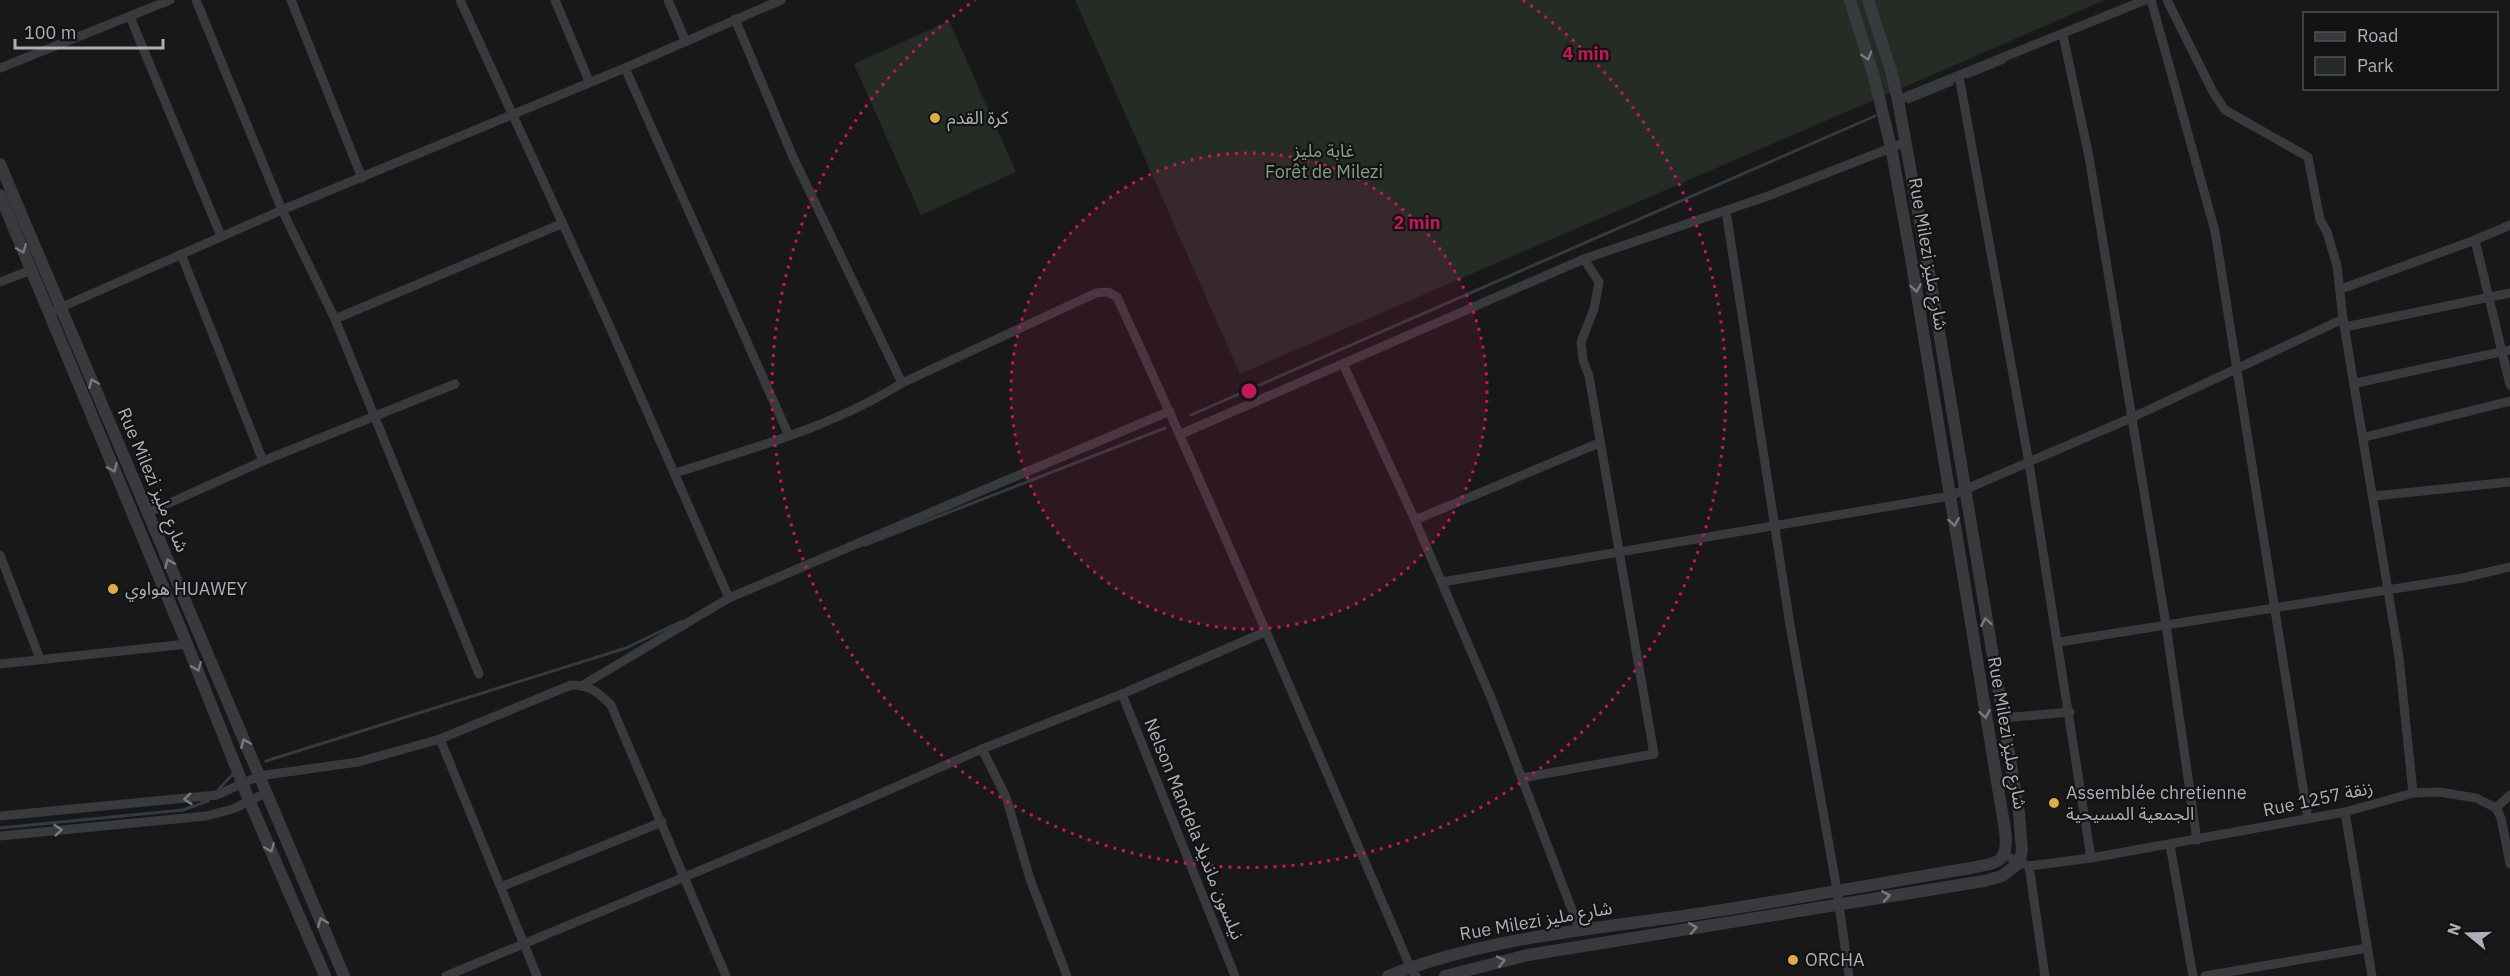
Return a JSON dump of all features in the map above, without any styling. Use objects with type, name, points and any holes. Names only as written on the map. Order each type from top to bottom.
[{"type":"street","points":[[0,68],[170,0]]},
{"type":"street","points":[[196,0],[282,210],[335,320],[479,674]]},
{"type":"street","points":[[291,0],[362,178]]},
{"type":"street","points":[[460,0],[606,318],[729,598]]},
{"type":"street","points":[[555,0],[590,81]]},
{"type":"street","points":[[668,0],[685,40]]},
{"type":"street","points":[[49,313],[221,236],[625,68],[781,0]]},
{"type":"street","name":"Rue Milezi شارع مليز","points":[[1388,976],[1413,972],[1431,959],[1475,949],[1580,930],[1971,868],[1999,861],[2004,855],[2004,822],[1891,147],[1874,77],[1850,0]]},
{"type":"street","name":"Rue Milezi شارع مليز","points":[[1445,976],[1528,955],[1984,881],[2002,876],[2024,865],[2019,813],[1906,142],[1891,71],[1868,0]]},
{"type":"street","points":[[1898,100],[2145,0]]},
{"type":"street","points":[[2151,0],[2215,231],[2308,819]]},
{"type":"street","points":[[2167,0],[2212,92],[2225,110],[2308,157],[2320,220],[2327,232],[2341,289],[2344,323],[2365,437],[2399,657],[2413,793]]},
{"type":"street","points":[[130,17],[221,236]]},
{"type":"street","points":[[735,19],[793,157],[902,383]]},
{"type":"street","points":[[2063,35],[2089,157],[2166,625],[2197,840]]},
{"type":"street","points":[[625,68],[789,436]]},
{"type":"street","points":[[1959,76],[2029,464],[2059,642],[2091,858]]},
{"type":"street","points":[[1181,434],[1584,259],[1726,211],[1906,142]]},
{"type":"street","name":"Rue Milezi شارع مليز","points":[[0,164],[344,976]]},
{"type":"street","name":"Rue Milezi شارع مليز","points":[[0,195],[188,644],[249,800],[325,976]]},
{"type":"street","points":[[1726,211],[1790,625],[1837,890],[1849,976]]},
{"type":"street","points":[[335,320],[561,224]]},
{"type":"street","points":[[2341,289],[2510,225]]},
{"type":"street","points":[[2475,240],[2507,351],[2510,385]]},
{"type":"street","points":[[181,254],[263,461]]},
{"type":"street","points":[[1522,778],[1654,754],[1581,342],[1594,309],[1599,282],[1584,259]]},
{"type":"street","points":[[0,282],[31,270]]},
{"type":"street","points":[[675,473],[829,422],[878,398],[902,383],[1096,293],[1108,292],[1117,297],[1181,434],[1413,972]]},
{"type":"street","points":[[1442,582],[1950,496],[2029,464],[2067,444],[2344,323],[2510,293]]},
{"type":"street","points":[[2356,383],[2507,351]]},
{"type":"street","points":[[1343,364],[1442,582],[1492,700],[1580,930]]},
{"type":"street","points":[[147,513],[263,461],[455,384]]},
{"type":"street","points":[[2365,437],[2510,401]]},
{"type":"street","points":[[583,685],[729,598],[1170,411]]},
{"type":"street","points":[[1414,520],[1599,443]]},
{"type":"street","points":[[2374,496],[2510,482]]},
{"type":"street","points":[[0,555],[40,659]]},
{"type":"street","points":[[2059,642],[2388,588],[2463,578],[2510,567]]},
{"type":"street","points":[[446,976],[1265,632]]},
{"type":"street","points":[[0,664],[188,644]]},
{"type":"street","points":[[0,816],[217,795],[259,776],[358,762],[441,739],[571,685],[583,685],[597,691],[611,705],[726,976]]},
{"type":"street","name":"Nelson Mandela نيلسون مانديلا","points":[[1122,694],[1235,976]]},
{"type":"street","points":[[2003,718],[2070,712]]},
{"type":"street","points":[[441,739],[537,976]]},
{"type":"street","points":[[982,749],[1006,796],[1030,879],[1066,976]]},
{"type":"street","points":[[0,836],[206,816],[233,809],[266,793]]},
{"type":"street","name":"Rue 1257 زنقة","points":[[2024,865],[2091,858],[2170,845],[2345,812],[2413,793],[2457,794],[2476,798],[2496,808]]},
{"type":"street","points":[[2510,795],[2496,808],[2501,818],[2510,864]]},
{"type":"street","points":[[2345,812],[2372,976]]},
{"type":"street","points":[[501,887],[662,822]]},
{"type":"street","points":[[2170,845],[2193,976]]},
{"type":"street","points":[[2004,855],[2024,865],[2045,976]]},
{"type":"street","points":[[2205,976],[2367,948]]},
{"type":"green space","name":"غابة مليز Forêt de Milezi","points":[[1075,0],[2105,0],[1240,374]]},
{"type":"green space","name":"كرة القدم","points":[[949,21],[1016,172],[921,215],[854,64]]},
{"type":"waterway","points":[[1967,77],[2004,62]]},
{"type":"waterway","points":[[1908,102],[1952,84]]},
{"type":"waterway","points":[[1191,415],[1875,116]]},
{"type":"waterway","points":[[865,545],[1165,428]]},
{"type":"waterway","points":[[266,761],[626,648],[682,621]]},
{"type":"waterway","points":[[218,790],[234,773]]},
{"type":"waterway","points":[[0,828],[183,810],[208,801]]},
{"type":"place","name":"كرة القدم","points":[[935,118]]},
{"type":"place","name":"هواوي HUAWEY","points":[[113,589]]},
{"type":"place","name":"Assemblée chretienne الجمعية المسيحية","points":[[2054,803]]},
{"type":"place","name":"ORCHA","points":[[1793,960]]}]
